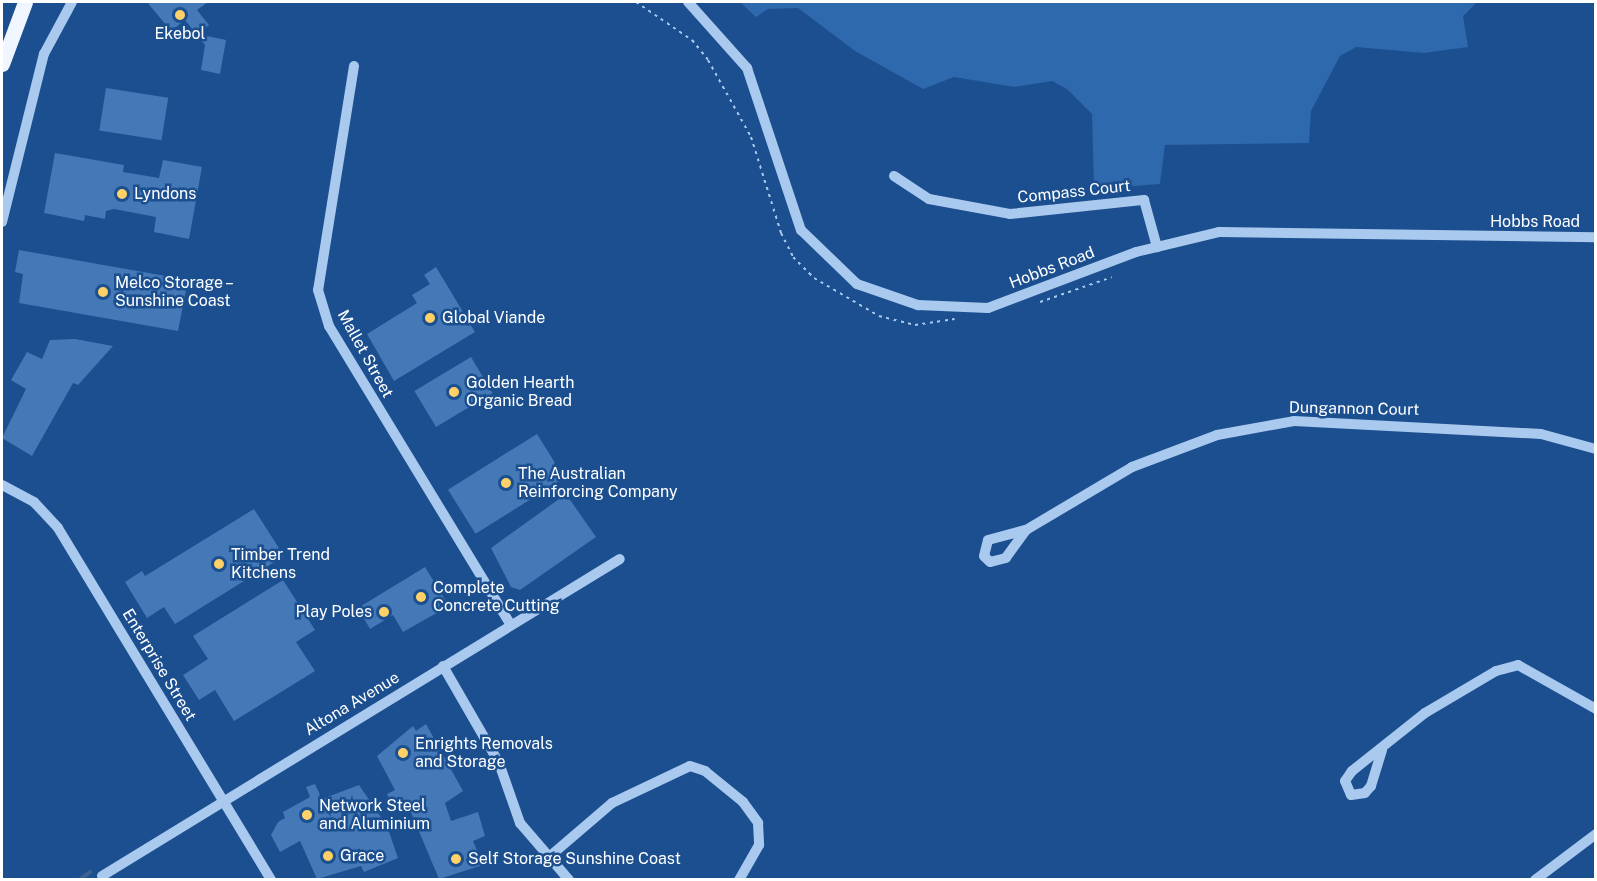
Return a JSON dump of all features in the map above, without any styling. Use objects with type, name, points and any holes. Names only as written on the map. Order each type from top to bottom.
[{"type":"main road","points":[[2,64],[25,2]]},
{"type":"street","points":[[2,222],[44,54],[72,2]]},
{"type":"street","name":"Hobbs Road","points":[[688,2],[747,68],[801,230],[857,284],[918,305],[988,308],[1157,247],[1219,232],[1596,237]]},
{"type":"street","name":"Mallet Street","points":[[354,66],[318,290],[329,326],[510,624]]},
{"type":"street","name":"Compass Court","points":[[894,176],[929,199],[1011,214],[1144,200],[1157,247]]},
{"type":"street","name":"Dungannon Court","points":[[1026,530],[1132,467],[1217,435],[1294,421],[1541,434],[1596,449]]},
{"type":"street","name":"Enterprise Street","points":[[2,485],[34,502],[58,528],[271,879]]},
{"type":"street","name":"Altona Avenue","points":[[102,876],[224,799],[620,559]]},
{"type":"street","points":[[1382,750],[1425,713],[1496,671],[1518,665],[1596,709]]},
{"type":"street","points":[[443,666],[499,763],[520,823],[569,879]]},
{"type":"street","points":[[549,858],[612,803],[690,766],[705,771],[743,802],[758,823],[759,845],[739,879]]},
{"type":"street","points":[[1535,879],[1596,834]]},
{"type":"path","points":[[636,2],[692,40],[708,60],[751,137],[781,233],[793,257],[814,278],[879,316],[915,325],[958,319]]},
{"type":"path","points":[[1036,303],[1112,276]]},
{"type":"shaded area","points":[[740,2],[1477,2],[1463,16],[1468,47],[1424,53],[1356,47],[1340,56],[1311,111],[1309,143],[1165,145],[1160,184],[1094,189],[1092,114],[1067,89],[1052,81],[1014,87],[954,77],[923,89],[855,51],[798,8],[768,9],[756,17]]},
{"type":"building","name":"Ekebol","points":[[147,2],[208,2],[197,10],[209,25],[197,34],[226,40],[220,74],[201,70],[205,45],[185,20],[171,31]]},
{"type":"building","points":[[106,88],[168,98],[161,140],[99,130]]},
{"type":"building","name":"Lyndons","points":[[55,153],[124,165],[123,172],[159,178],[163,160],[202,167],[189,239],[154,232],[156,217],[114,209],[106,211],[105,219],[85,215],[84,221],[44,213]]},
{"type":"building","name":"Melco Storage – Sunshine Coast","points":[[19,250],[188,280],[178,331],[19,303],[23,274],[15,272]]},
{"type":"building","name":"Global Viande","points":[[436,267],[475,332],[394,381],[367,334],[417,303],[412,295],[430,284],[424,275]]},
{"type":"building","points":[[75,339],[113,346],[78,385],[73,383],[32,456],[2,438],[26,389],[11,380],[27,352],[42,359],[50,340]]},
{"type":"building","name":"Golden Hearth Organic Bread","points":[[471,357],[493,393],[436,427],[414,391]]},
{"type":"building","name":"The Australian Reinforcing Company","points":[[537,434],[565,478],[476,534],[448,490]]},
{"type":"building","points":[[566,494],[596,537],[520,590],[511,587],[491,548]]},
{"type":"building","name":"Timber Trend Kitchens","points":[[254,509],[284,556],[175,624],[164,607],[147,618],[125,582],[142,571],[145,576]]},
{"type":"building","points":[[425,567],[449,606],[403,632],[393,615],[370,629],[358,608]]},
{"type":"building","points":[[283,580],[315,630],[296,642],[315,671],[234,721],[215,690],[199,700],[183,675],[208,659],[193,636]]},
{"type":"building","points":[[426,724],[463,791],[445,803],[451,821],[478,812],[485,836],[473,841],[483,865],[439,879],[407,803],[395,811],[387,794],[395,790],[377,756],[413,726],[416,731]]},
{"type":"building","points":[[315,784],[322,799],[359,785],[387,826],[398,858],[364,872],[361,866],[317,879],[300,841],[280,852],[271,835],[278,822],[285,818],[283,812],[310,797],[306,787]]},
{"type":"waterway","points":[[79,880],[90,872]]},
{"type":"place","name":"Ekebol","points":[[180,15]]},
{"type":"place","name":"Lyndons","points":[[122,194]]},
{"type":"place","name":"Melco Storage – Sunshine Coast","points":[[103,292]]},
{"type":"place","name":"Global Viande","points":[[430,318]]},
{"type":"place","name":"Golden Hearth Organic Bread","points":[[454,392]]},
{"type":"place","name":"The Australian Reinforcing Company","points":[[506,483]]},
{"type":"place","name":"Timber Trend Kitchens","points":[[219,564]]},
{"type":"place","name":"Complete Concrete Cutting","points":[[421,597]]},
{"type":"place","name":"Play Poles","points":[[384,612]]},
{"type":"place","name":"Enrights Removals and Storage","points":[[403,753]]},
{"type":"place","name":"Network Steel and Aluminium","points":[[307,815]]},
{"type":"place","name":"Grace","points":[[328,856]]},
{"type":"place","name":"Self Storage Sunshine Coast","points":[[456,859]]}]
